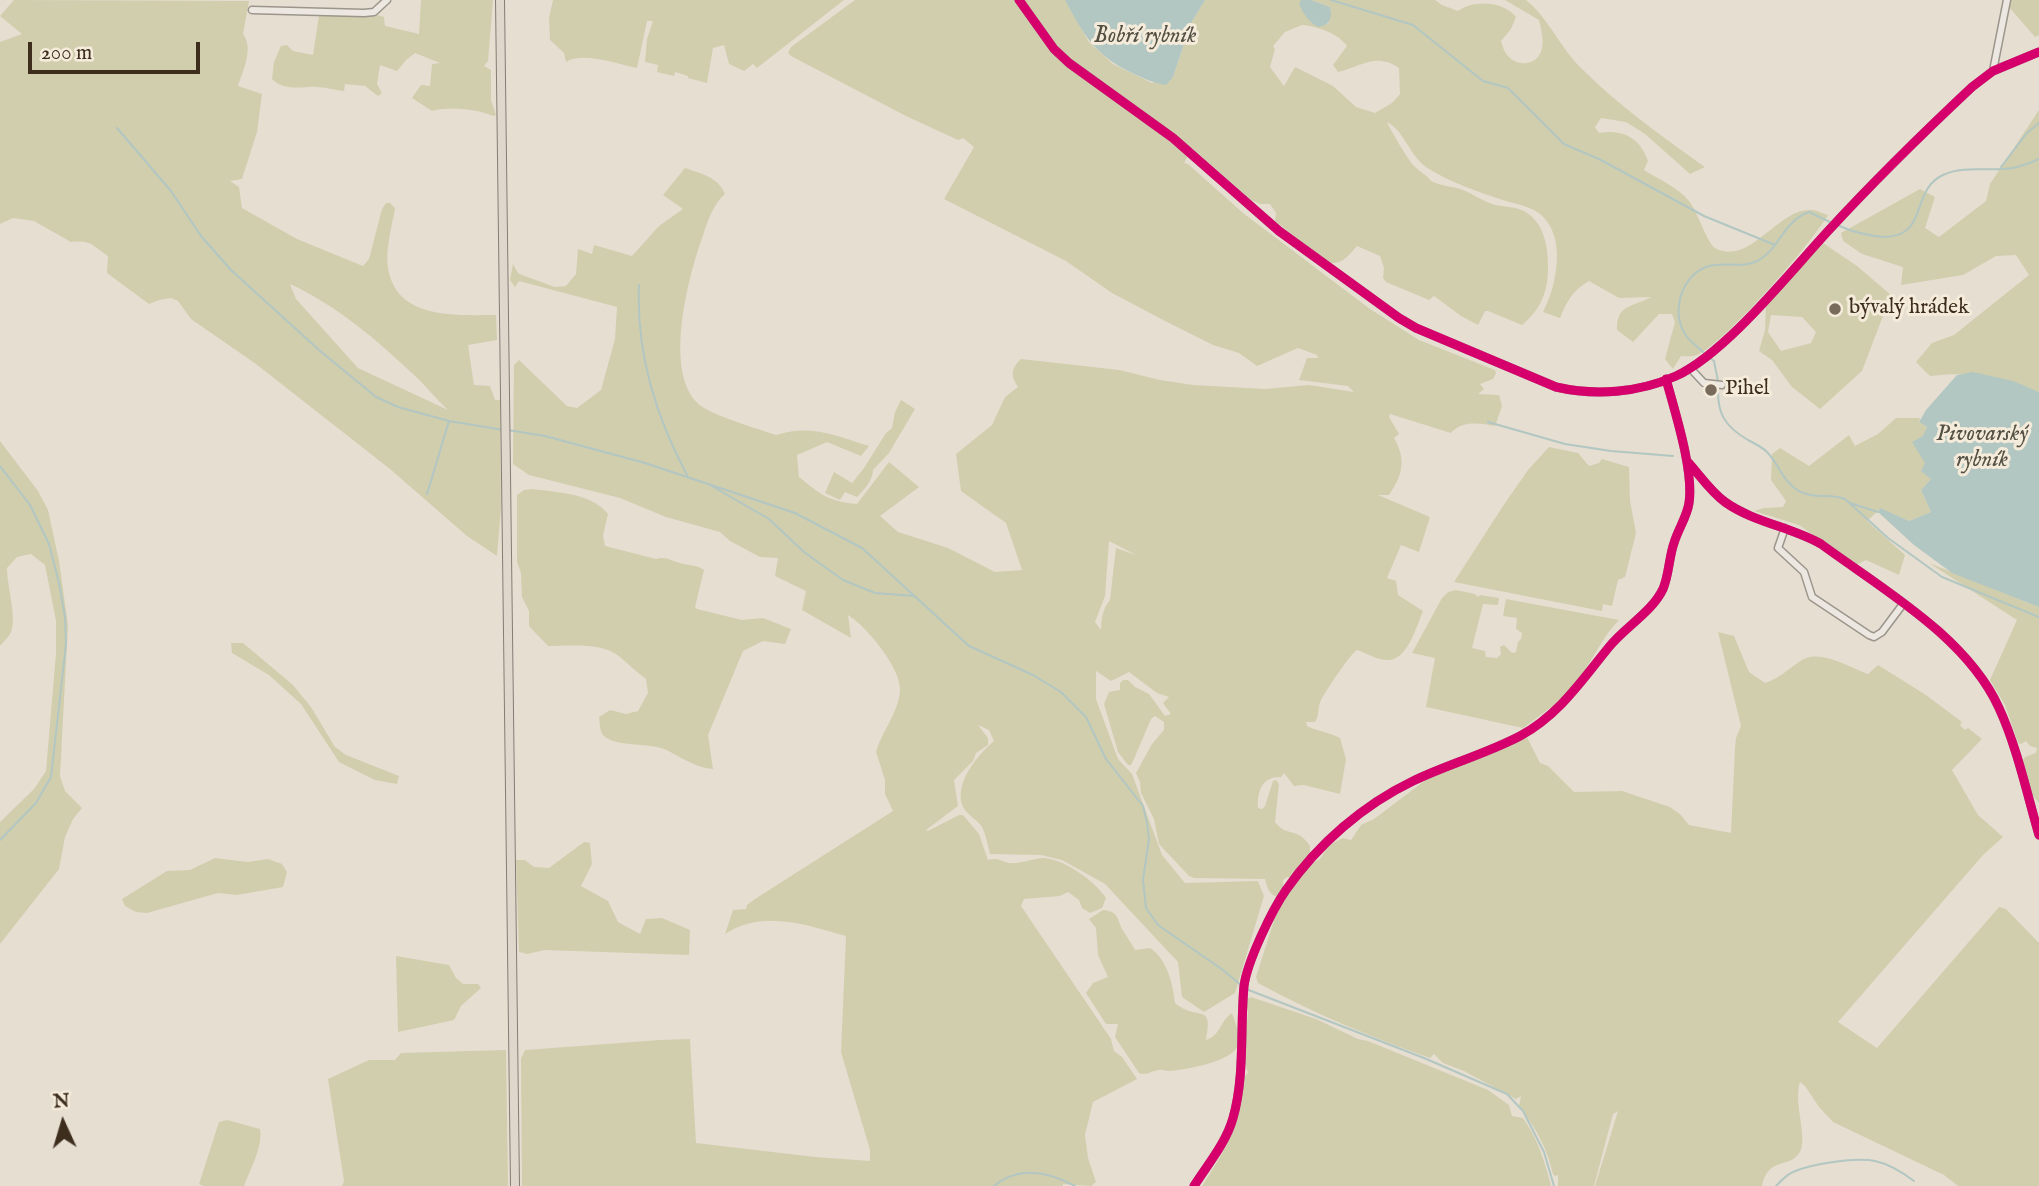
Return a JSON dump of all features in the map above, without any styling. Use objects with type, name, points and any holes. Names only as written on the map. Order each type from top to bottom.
[{"type":"main road","points":[[500,0],[515,1186]]},
{"type":"street","points":[[252,10],[364,13],[374,12],[387,0]]},
{"type":"street","points":[[1019,0],[1054,49],[1069,63],[1173,138],[1279,231],[1370,298],[1416,328],[1556,387],[1598,393],[1666,379],[1690,368],[1738,328],[1838,220],[1972,87],[1993,71],[2039,52]]},
{"type":"street","points":[[1993,71],[2007,0]]},
{"type":"street","points":[[1690,368],[1704,383],[1718,384]]},
{"type":"street","points":[[1194,1186],[1232,1122],[1238,1082],[1245,983],[1263,934],[1288,886],[1340,828],[1371,806],[1412,782],[1518,737],[1539,725],[1569,698],[1610,645],[1650,607],[1663,589],[1674,543],[1690,499],[1687,461],[1666,379]]},
{"type":"street","points":[[1687,461],[1725,502],[1762,520],[1804,534],[1821,544],[1958,648],[1999,707],[2039,835]]},
{"type":"street","points":[[1785,528],[1778,548],[1804,572],[1812,597],[1869,635],[1874,637],[1882,632],[1903,604]]},
{"type":"shaded area","points":[[14,0],[249,1],[243,34],[248,53],[238,86],[262,94],[257,132],[242,179],[230,181],[239,187],[242,208],[297,239],[363,266],[369,259],[382,209],[386,203],[390,203],[395,208],[388,249],[389,273],[395,288],[405,299],[432,312],[496,315],[497,340],[468,345],[474,385],[490,386],[495,400],[500,400],[501,508],[497,556],[467,536],[390,469],[256,364],[191,319],[178,301],[171,298],[149,304],[107,273],[108,256],[91,244],[71,242],[34,221],[13,218],[0,224],[0,42],[22,34],[0,16]],"holes":[[[290,284],[371,336],[448,410],[358,368],[296,299]]]},
{"type":"shaded area","points":[[421,0],[493,0],[488,61],[484,66],[491,70],[491,100],[496,115],[463,109],[432,111],[412,98],[421,85],[430,86],[432,64],[440,63],[415,53],[397,71],[380,65],[377,84],[382,93],[378,96],[365,86],[345,84],[344,91],[318,87],[294,88],[280,85],[272,79],[274,62],[281,46],[287,45],[293,51],[313,55],[319,15],[377,15],[384,17],[385,26],[419,34]]},
{"type":"shaded area","points":[[553,0],[844,0],[757,68],[753,64],[744,71],[729,64],[724,45],[713,48],[707,83],[675,72],[674,76],[657,72],[658,65],[645,62],[647,39],[653,21],[647,21],[637,68],[590,58],[566,62],[564,53],[550,40],[549,18]]},
{"type":"shaded area","points":[[855,0],[1065,0],[1089,42],[1113,64],[1152,83],[1173,77],[1191,23],[1205,0],[1301,0],[1300,3],[1328,24],[1330,7],[1311,0],[1435,0],[1458,11],[1471,5],[1487,4],[1510,11],[1516,17],[1511,29],[1501,41],[1512,60],[1528,63],[1537,58],[1542,48],[1539,20],[1505,0],[1526,0],[1540,14],[1577,64],[1607,92],[1705,167],[1690,174],[1645,134],[1626,122],[1601,118],[1595,127],[1599,133],[1623,134],[1640,146],[1648,161],[1644,170],[1685,196],[1715,248],[1728,252],[1740,250],[1787,217],[1800,212],[1814,210],[1828,215],[1787,269],[1747,313],[1697,355],[1681,356],[1673,369],[1665,359],[1675,322],[1672,314],[1659,314],[1633,342],[1617,330],[1617,322],[1623,311],[1651,297],[1619,298],[1589,281],[1571,296],[1560,318],[1543,312],[1553,286],[1557,255],[1550,226],[1542,216],[1526,207],[1465,187],[1429,169],[1387,122],[1411,163],[1431,181],[1461,189],[1492,204],[1520,209],[1537,222],[1544,236],[1547,252],[1545,293],[1534,313],[1522,325],[1485,311],[1478,325],[1434,296],[1429,300],[1386,282],[1380,256],[1357,246],[1341,261],[1327,262],[1275,221],[1276,213],[1270,204],[1251,200],[1192,148],[1184,163],[1243,213],[1370,309],[1419,340],[1495,370],[1493,379],[1480,384],[1484,389],[1478,394],[1499,395],[1502,406],[1495,426],[1466,424],[1451,433],[1390,414],[1389,417],[1399,434],[1394,438],[1401,454],[1401,468],[1389,495],[1378,495],[1430,517],[1419,552],[1401,545],[1387,578],[1396,581],[1398,595],[1423,611],[1407,648],[1396,658],[1385,660],[1357,650],[1321,700],[1315,722],[1306,722],[1307,726],[1340,738],[1346,759],[1340,794],[1304,785],[1294,786],[1284,773],[1281,777],[1269,779],[1262,786],[1258,796],[1258,808],[1265,806],[1273,781],[1276,780],[1279,784],[1275,822],[1284,830],[1301,836],[1310,846],[1310,856],[1292,878],[1283,880],[1283,889],[1278,897],[1270,893],[1265,879],[1189,876],[1159,844],[1154,819],[1141,793],[1136,773],[1152,744],[1164,730],[1164,722],[1155,716],[1151,719],[1131,765],[1128,765],[1118,752],[1104,704],[1109,692],[1120,690],[1123,680],[1128,680],[1149,694],[1165,716],[1171,714],[1163,703],[1169,697],[1157,693],[1129,672],[1111,681],[1096,671],[1096,699],[1118,759],[1132,774],[1162,855],[1185,883],[1258,881],[1264,896],[1235,993],[1204,1012],[1182,997],[1178,962],[1105,884],[1062,860],[1041,855],[990,854],[982,827],[965,810],[961,798],[961,789],[969,770],[994,741],[989,730],[978,725],[988,738],[988,745],[976,753],[973,761],[954,780],[958,806],[926,830],[963,815],[979,834],[988,860],[1013,863],[1050,859],[1069,866],[1106,898],[1102,908],[1090,913],[1068,892],[1060,896],[1024,899],[1021,906],[1111,1039],[1114,1051],[1122,1057],[1137,1079],[1093,1102],[1085,1135],[1088,1158],[1096,1182],[1091,1186],[522,1186],[521,1059],[525,1050],[660,1040],[690,1039],[696,1143],[870,1161],[870,1150],[841,1052],[846,936],[800,924],[769,921],[739,926],[725,934],[733,910],[746,909],[755,899],[893,811],[885,794],[885,780],[876,752],[897,706],[900,690],[899,681],[889,660],[855,620],[848,615],[851,638],[802,610],[806,591],[775,576],[778,558],[760,557],[730,541],[720,532],[666,517],[620,498],[529,475],[513,464],[514,365],[519,360],[567,406],[577,408],[601,390],[615,339],[617,307],[519,281],[515,287],[510,280],[513,264],[522,275],[555,287],[566,286],[576,274],[578,249],[592,254],[594,245],[632,256],[659,226],[683,209],[663,195],[685,168],[714,180],[725,194],[713,210],[701,241],[690,279],[682,326],[680,351],[689,392],[708,410],[776,435],[813,431],[869,446],[861,456],[827,442],[797,455],[799,477],[825,496],[857,504],[889,462],[919,487],[880,516],[898,532],[948,548],[995,572],[1022,570],[1006,523],[961,491],[956,454],[992,425],[1005,397],[1018,387],[1013,372],[1021,359],[1119,370],[1193,385],[1265,389],[1309,385],[1354,392],[1348,386],[1299,380],[1307,358],[1318,358],[1317,355],[1298,348],[1257,366],[1239,353],[1213,345],[1112,293],[1066,261],[944,199],[974,147],[963,138],[958,140],[906,116],[791,56],[788,53],[791,47]],"holes":[[[1302,25],[1327,31],[1347,46],[1333,65],[1338,72],[1375,61],[1390,63],[1399,68],[1400,94],[1392,103],[1375,113],[1356,107],[1333,86],[1295,67],[1284,86],[1270,67],[1275,49],[1273,46],[1285,32]],[[1109,541],[1136,555],[1116,548],[1110,600],[1103,614],[1101,630],[1095,622],[1105,596]]]},
{"type":"shaded area","points":[[2011,0],[2039,0],[2039,35],[2035,37],[2009,7]]},
{"type":"shaded area","points":[[2039,110],[2039,392],[1986,376],[1930,376],[1916,362],[1932,343],[1954,335],[2029,275],[2016,255],[1996,256],[1963,275],[1901,285],[1903,267],[1862,254],[1843,241],[1841,233],[1920,189],[1935,197],[1925,228],[1939,237],[1986,201],[1990,184]]},
{"type":"shaded area","points":[[1823,243],[1857,266],[1891,295],[1862,371],[1820,409],[1792,387],[1772,360],[1759,351],[1765,330],[1766,306]],"holes":[[[1771,315],[1802,317],[1816,332],[1811,343],[1781,351],[1768,332]]]},
{"type":"shaded area","points":[[901,400],[915,409],[889,453],[873,470],[865,488],[857,497],[845,492],[840,500],[825,493],[834,472],[852,483],[892,428]]},
{"type":"shaded area","points":[[1896,418],[1920,418],[1919,422],[1927,427],[1924,453],[1931,479],[1921,490],[1931,512],[1909,521],[1880,509],[1867,521],[1905,555],[1899,575],[1866,560],[1856,565],[1799,525],[1754,511],[1783,507],[1786,501],[1771,480],[1772,454],[1780,448],[1809,466],[1849,435],[1855,446],[1878,434]]},
{"type":"shaded area","points":[[0,441],[38,491],[48,510],[68,625],[60,776],[65,791],[82,808],[73,819],[65,837],[59,869],[0,944],[0,822],[34,789],[46,771],[56,653],[56,621],[45,565],[31,554],[17,557],[7,568],[13,626],[0,646]]},
{"type":"shaded area","points":[[1549,447],[1578,453],[1589,466],[1602,459],[1629,467],[1630,501],[1636,533],[1625,577],[1618,580],[1612,606],[1603,604],[1602,611],[1454,582],[1528,470]]},
{"type":"shaded area","points":[[531,489],[573,495],[601,507],[608,514],[603,536],[605,546],[656,559],[666,558],[704,570],[695,607],[697,609],[742,620],[763,618],[791,629],[785,644],[763,641],[743,651],[708,735],[713,769],[694,764],[664,749],[618,742],[605,737],[599,717],[610,710],[626,714],[638,711],[648,693],[646,679],[613,652],[586,646],[548,646],[529,626],[529,611],[522,597],[521,573],[517,562],[517,495]]},
{"type":"shaded area","points":[[1929,563],[2039,607],[2039,803],[2031,793],[2021,764],[2025,757],[2036,753],[2037,748],[2026,741],[2018,743],[2005,705],[1990,680],[2017,620]]},
{"type":"shaded area","points":[[1456,590],[1478,597],[1499,598],[1498,605],[1483,604],[1472,648],[1485,651],[1486,657],[1497,658],[1501,654],[1500,647],[1504,645],[1512,653],[1516,652],[1521,639],[1522,633],[1516,629],[1517,618],[1503,616],[1506,599],[1619,620],[1566,694],[1523,728],[1426,707],[1435,658],[1412,653],[1442,598],[1448,592]]},
{"type":"shaded area","points":[[1718,632],[1734,636],[1749,672],[1765,683],[1807,658],[1824,657],[1868,674],[1878,665],[1926,695],[1962,722],[1960,725],[1965,730],[1968,728],[1982,739],[1952,770],[1978,815],[2003,837],[1983,855],[1838,1022],[1877,1048],[1999,907],[2006,909],[2039,943],[2039,1186],[1958,1186],[1944,1175],[1833,1122],[1800,1082],[1800,1152],[1791,1160],[1769,1170],[1762,1186],[1595,1186],[1618,1111],[1613,1114],[1594,1186],[1558,1186],[1558,1175],[1553,1174],[1540,1138],[1519,1106],[1521,1096],[1516,1099],[1464,1071],[1443,1063],[1434,1054],[1430,1058],[1364,1033],[1258,983],[1256,977],[1278,908],[1290,888],[1320,859],[1329,845],[1343,838],[1351,840],[1361,825],[1374,819],[1427,779],[1527,737],[1540,763],[1548,766],[1574,792],[1622,791],[1670,807],[1689,825],[1731,833],[1735,748],[1741,726]]},
{"type":"shaded area","points":[[231,643],[243,643],[293,685],[311,707],[335,747],[346,755],[399,776],[397,784],[375,780],[339,762],[301,704],[269,675],[232,653]]},
{"type":"shaded area","points":[[584,842],[590,843],[592,864],[581,886],[608,901],[618,922],[640,934],[646,919],[662,918],[690,930],[689,955],[545,950],[527,954],[519,952],[516,860],[525,860],[534,867],[549,868]]},
{"type":"shaded area","points":[[215,858],[248,862],[268,859],[282,864],[287,872],[283,887],[237,895],[218,893],[147,913],[136,912],[125,906],[122,899],[167,871],[190,870]]},
{"type":"shaded area","points":[[1103,910],[1116,916],[1135,950],[1150,948],[1161,959],[1171,980],[1175,1003],[1206,1016],[1206,1040],[1214,1035],[1232,1013],[1239,1037],[1235,1051],[1197,1067],[1139,1073],[1115,1037],[1118,1024],[1106,1024],[1086,993],[1093,983],[1108,977],[1098,955],[1096,928],[1089,919]]},
{"type":"shaded area","points":[[396,956],[449,965],[463,984],[478,984],[481,988],[461,1006],[454,1020],[398,1032]]},
{"type":"shaded area","points":[[1251,997],[1316,1019],[1358,1039],[1488,1090],[1509,1105],[1512,1116],[1523,1118],[1540,1151],[1551,1186],[1202,1186],[1223,1152],[1235,1125],[1240,1087],[1248,1073],[1244,1058],[1248,1012],[1245,1000]]},
{"type":"shaded area","points":[[506,1050],[508,1186],[342,1186],[344,1181],[328,1079],[369,1060],[395,1060],[401,1053]]},
{"type":"shaded area","points":[[227,1120],[260,1129],[260,1143],[255,1158],[244,1186],[203,1186],[199,1184],[219,1122]]},
{"type":"water","name":"Bobří rybník","points":[[1065,0],[1205,0],[1191,23],[1173,77],[1166,85],[1152,82],[1107,58],[1084,33]]},
{"type":"water","points":[[1301,0],[1311,0],[1330,7],[1327,23],[1318,27],[1311,22],[1299,3]]},
{"type":"water","name":"Pivovarský rybník","points":[[1973,372],[2013,381],[2039,392],[2039,607],[1952,573],[1914,545],[1878,512],[1880,508],[1909,521],[1931,512],[1921,490],[1931,479],[1921,471],[1925,463],[1912,442],[1923,436],[1927,427],[1919,422],[1926,410],[1957,375]]},
{"type":"waterway","points":[[1331,0],[1413,25],[1483,81],[1508,88],[1564,144],[1601,160],[1704,216],[1775,245]]},
{"type":"waterway","points":[[2001,167],[2026,134],[2039,123]]},
{"type":"waterway","points":[[117,128],[171,191],[201,236],[231,270],[319,350],[376,397],[398,407],[449,421],[503,430]]},
{"type":"waterway","points":[[1837,225],[1872,236],[1898,235],[1908,229],[1926,191],[1943,175],[1968,169],[2013,168],[2039,159]]},
{"type":"waterway","points":[[1703,352],[1687,337],[1679,318],[1680,298],[1690,279],[1697,272],[1712,265],[1746,264],[1759,260],[1793,221],[1809,212],[1832,223]]},
{"type":"waterway","points":[[639,285],[641,334],[650,383],[666,430],[687,475]]},
{"type":"waterway","points":[[1711,359],[1714,361],[1718,381]]},
{"type":"waterway","points":[[1718,386],[1719,404],[1728,424],[1767,452],[1788,482],[1797,490],[1809,495],[1845,499],[1888,538],[1942,577],[2039,617]]},
{"type":"waterway","points":[[427,494],[449,421]]},
{"type":"waterway","points":[[1488,422],[1565,444],[1673,456]]},
{"type":"waterway","points":[[508,430],[545,436],[645,463],[795,513],[862,548],[969,646],[1033,675],[1061,692],[1086,717],[1106,759],[1143,806],[1149,839],[1143,880],[1146,908],[1158,925],[1242,986]]},
{"type":"waterway","points":[[0,466],[30,505],[49,544],[65,617],[66,644],[51,777],[36,803],[0,840]]},
{"type":"waterway","points":[[710,485],[769,519],[804,552],[843,580],[875,593],[915,596]]},
{"type":"waterway","points":[[1850,503],[1878,512]]},
{"type":"waterway","points":[[1246,989],[1424,1058],[1507,1094],[1523,1111],[1544,1152],[1554,1186]]},
{"type":"waterway","points":[[1776,1186],[1788,1175],[1810,1166],[1857,1160],[1885,1164],[1914,1181]]},
{"type":"waterway","points":[[994,1186],[1004,1179],[1024,1173],[1045,1174],[1075,1186]]},
{"type":"cycle path","points":[[1019,0],[1054,49],[1069,63],[1173,138],[1279,231],[1399,318],[1416,328],[1556,387],[1601,392],[1662,382],[1695,365],[1716,349],[1777,289],[1864,193],[1972,87],[1993,71],[2039,52]]},
{"type":"cycle path","points":[[1194,1186],[1221,1145],[1233,1118],[1241,1069],[1244,986],[1250,964],[1274,910],[1299,873],[1343,827],[1394,791],[1520,736],[1547,718],[1663,589],[1672,548],[1688,508],[1690,490],[1683,441],[1666,379]]},
{"type":"cycle path","points":[[1687,461],[1725,502],[1748,515],[1821,544],[1921,616],[1966,659],[1985,682],[1999,708],[2039,835]]},
{"type":"place","name":"bývalý hrádek","points":[[1835,309]]},
{"type":"place","name":"Pihel","points":[[1711,390]]}]
